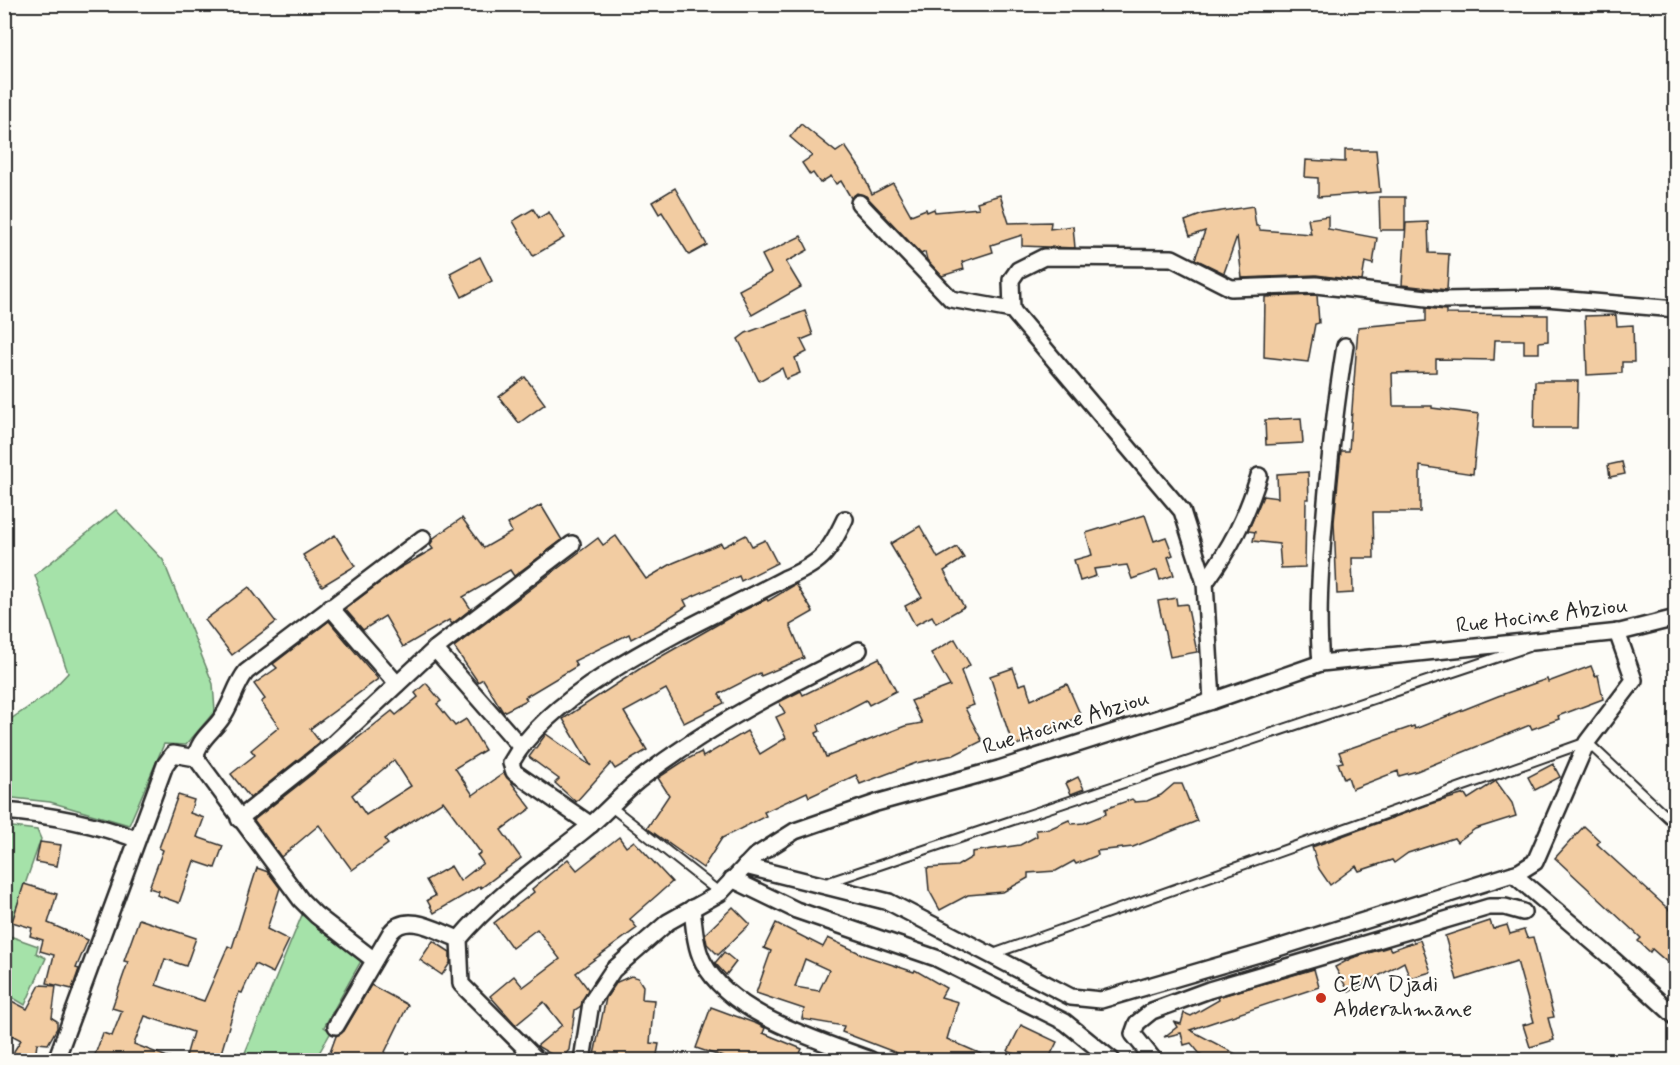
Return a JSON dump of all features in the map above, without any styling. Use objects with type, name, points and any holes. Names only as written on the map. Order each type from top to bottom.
[{"type":"street","points":[[859,203],[951,298],[1012,310]]},
{"type":"street","points":[[1212,701],[1205,583],[1182,510],[1012,310],[1011,280],[1018,270],[1044,257],[1172,258],[1231,288],[1316,285],[1444,300],[1546,298],[1676,309]]},
{"type":"street","points":[[1322,663],[1317,625],[1318,590],[1328,454],[1345,346]]},
{"type":"street","points":[[1205,583],[1246,519],[1259,476]]},
{"type":"street","points":[[591,825],[514,772],[511,763],[520,746],[556,710],[603,675],[784,579],[813,567],[832,546],[845,519]]},
{"type":"street","points":[[196,758],[199,745],[222,718],[235,687],[246,672],[423,538]]},
{"type":"street","points":[[239,819],[332,746],[435,650],[572,544]]},
{"type":"street","points":[[330,607],[397,684]]},
{"type":"street","name":"Rue Hocine Abziou","points":[[582,1060],[591,1003],[613,970],[668,922],[720,893],[745,866],[795,831],[876,803],[999,769],[1212,701],[1322,663],[1557,637],[1617,633],[1676,618]]},
{"type":"street","points":[[745,866],[889,902],[993,954],[1071,997],[1101,1000],[1262,953],[1512,874],[1535,862],[1587,742],[1634,680],[1617,633]]},
{"type":"street","points":[[435,650],[520,746]]},
{"type":"street","points":[[537,1060],[461,984],[459,939],[493,903],[591,825],[640,779],[704,734],[772,694],[859,650]]},
{"type":"street","points":[[56,1060],[136,839],[170,757],[179,753],[196,758],[239,819],[308,908],[374,960]]},
{"type":"street","points":[[4,812],[86,822],[136,839]]},
{"type":"street","points":[[1512,874],[1608,955],[1676,1017]]},
{"type":"street","points":[[732,879],[796,910],[936,958],[1065,1022],[1112,1060]]},
{"type":"street","points":[[1154,1060],[1133,1034],[1137,1023],[1152,1011],[1209,990],[1489,907],[1505,907],[1523,912]]},
{"type":"street","points":[[692,908],[696,945],[702,961],[723,988],[790,1030],[870,1060]]},
{"type":"street","points":[[336,1026],[391,932],[404,922],[410,921],[459,939]]},
{"type":"lane","points":[[822,885],[1557,637]]},
{"type":"lane","points":[[993,954],[1587,742],[1676,825]]},
{"type":"lane","points":[[610,806],[720,893]]},
{"type":"green space","points":[[116,510],[163,560],[213,684],[215,711],[186,745],[164,744],[129,825],[50,802],[4,797],[5,723],[48,694],[68,673],[35,575]]},
{"type":"green space","points":[[4,826],[37,830],[41,839],[7,935],[38,946],[36,953],[46,958],[25,1005],[5,993]]},
{"type":"green space","points":[[302,915],[361,961],[324,1027],[331,1032],[315,1060],[242,1060]]},
{"type":"building","points":[[801,124],[836,152],[845,146],[860,168],[872,194],[893,183],[911,215],[926,209],[927,212],[934,209],[935,212],[979,208],[977,202],[1000,195],[1009,223],[1051,222],[1050,229],[1073,226],[1075,248],[1022,246],[1022,235],[991,245],[993,252],[962,262],[964,269],[942,276],[927,260],[925,252],[921,254],[866,196],[857,193],[851,198],[841,181],[836,184],[831,176],[820,183],[813,173],[810,175],[802,163],[812,156],[790,137]]},
{"type":"building","points":[[1345,150],[1376,150],[1380,192],[1318,197],[1318,178],[1305,177],[1306,160],[1345,162]]},
{"type":"building","points":[[675,188],[707,245],[689,255],[662,212],[659,214],[652,202]]},
{"type":"building","points":[[1379,197],[1405,197],[1405,230],[1380,230]]},
{"type":"building","points":[[1253,206],[1256,226],[1259,226],[1260,230],[1311,234],[1308,219],[1328,216],[1328,229],[1377,238],[1373,264],[1365,262],[1362,281],[1316,275],[1242,278],[1237,236],[1224,273],[1195,259],[1205,231],[1190,236],[1185,221],[1203,214]]},
{"type":"building","points":[[533,209],[539,218],[549,212],[564,238],[533,256],[513,221]]},
{"type":"building","points":[[1428,222],[1429,253],[1449,254],[1447,290],[1402,285],[1406,223]]},
{"type":"building","points":[[801,236],[808,250],[786,262],[801,287],[752,315],[739,290],[771,273],[762,255]]},
{"type":"building","points":[[480,257],[492,281],[462,297],[450,273]]},
{"type":"building","points":[[1317,295],[1319,323],[1315,324],[1308,362],[1264,357],[1265,297]]},
{"type":"building","points":[[1426,308],[1446,310],[1446,314],[1548,315],[1548,341],[1539,342],[1539,353],[1524,353],[1524,340],[1495,340],[1494,360],[1436,359],[1436,372],[1392,373],[1393,406],[1432,406],[1432,408],[1479,414],[1473,474],[1420,466],[1420,512],[1373,512],[1374,558],[1352,558],[1353,593],[1337,594],[1334,522],[1341,451],[1349,451],[1358,327],[1426,321]]},
{"type":"building","points":[[805,311],[813,335],[801,340],[807,352],[795,358],[800,373],[786,379],[782,368],[759,381],[738,339],[746,333]]},
{"type":"building","points":[[1616,315],[1617,326],[1633,325],[1634,362],[1622,362],[1622,373],[1587,375],[1585,316]]},
{"type":"building","points":[[525,377],[545,404],[519,423],[499,397]]},
{"type":"building","points":[[1535,381],[1578,381],[1577,428],[1534,428]]},
{"type":"building","points":[[1301,418],[1303,443],[1266,445],[1265,420]]},
{"type":"building","points":[[1622,462],[1625,474],[1610,477],[1608,465]]},
{"type":"building","points":[[1308,472],[1309,499],[1306,499],[1305,567],[1281,568],[1279,544],[1253,541],[1255,532],[1248,531],[1263,496],[1278,498],[1277,474]]},
{"type":"building","points":[[541,505],[562,540],[514,576],[510,570],[463,597],[471,609],[452,624],[449,620],[403,647],[385,616],[363,630],[345,609],[398,569],[433,549],[430,545],[435,537],[462,518],[484,548],[512,532],[508,524]]},
{"type":"building","points":[[1145,515],[1154,541],[1166,537],[1173,555],[1168,557],[1174,575],[1160,580],[1157,570],[1132,579],[1127,565],[1094,569],[1096,576],[1080,581],[1074,560],[1092,555],[1086,533]]},
{"type":"building","points":[[920,526],[938,558],[957,547],[964,558],[944,571],[964,607],[936,623],[932,616],[915,625],[905,606],[922,597],[890,544]]},
{"type":"building","points":[[335,535],[355,566],[322,586],[303,555]]},
{"type":"building","points":[[746,535],[752,546],[765,540],[777,563],[741,581],[739,576],[684,600],[687,606],[654,627],[631,639],[629,634],[574,661],[577,666],[525,697],[527,700],[503,712],[483,679],[478,682],[454,647],[598,538],[603,545],[616,536],[646,579],[673,563],[721,543],[723,547]]},
{"type":"building","points":[[796,584],[813,612],[790,625],[804,658],[761,676],[760,673],[719,694],[724,703],[684,723],[666,689],[624,712],[647,750],[615,769],[611,763],[576,802],[555,783],[559,779],[529,757],[546,734],[591,766],[563,719],[641,668],[734,615],[767,599],[768,601]]},
{"type":"building","points":[[249,587],[276,622],[232,655],[205,620]]},
{"type":"building","points":[[1176,598],[1177,605],[1187,604],[1197,652],[1170,657],[1158,601]]},
{"type":"building","points":[[329,621],[378,679],[310,729],[320,742],[250,798],[231,774],[255,755],[251,750],[279,727],[261,702],[265,699],[254,684],[277,668],[273,664]]},
{"type":"building","points":[[955,639],[970,665],[961,671],[974,705],[965,708],[982,741],[954,755],[916,763],[860,784],[856,775],[809,797],[807,792],[764,812],[766,816],[722,838],[703,868],[647,828],[669,795],[658,778],[701,752],[703,757],[747,731],[760,754],[786,738],[776,717],[785,713],[779,702],[801,691],[803,695],[879,658],[896,691],[869,705],[866,700],[818,725],[820,731],[816,733],[826,757],[905,726],[922,723],[911,701],[950,686],[931,653]]},
{"type":"building","points":[[1591,666],[1595,676],[1598,675],[1603,699],[1558,716],[1559,719],[1532,729],[1530,725],[1417,771],[1399,776],[1398,771],[1352,789],[1348,777],[1344,779],[1338,763],[1343,762],[1339,752],[1414,726],[1415,729],[1498,696],[1547,679],[1548,682]]},
{"type":"building","points":[[1013,668],[1019,685],[1026,683],[1031,700],[1067,684],[1081,716],[1042,733],[1043,736],[1013,746],[990,676]]},
{"type":"building","points":[[426,683],[441,701],[437,704],[455,726],[466,719],[485,750],[455,768],[473,795],[504,773],[531,808],[501,830],[521,858],[481,888],[480,886],[434,913],[427,900],[435,896],[426,880],[451,866],[460,881],[483,863],[477,855],[481,853],[443,801],[384,839],[388,844],[352,870],[319,825],[281,857],[254,820],[392,711],[396,715],[418,697],[415,693]],"holes":[[[394,760],[411,786],[366,815],[352,795]]]},
{"type":"building","points":[[1553,764],[1560,777],[1535,790],[1528,777]]},
{"type":"building","points":[[1078,777],[1084,789],[1071,794],[1066,783]]},
{"type":"building","points":[[1496,781],[1512,803],[1516,816],[1475,829],[1457,842],[1454,838],[1408,853],[1394,863],[1392,860],[1359,871],[1356,866],[1330,885],[1319,869],[1312,847],[1433,803],[1465,794],[1468,799]]},
{"type":"building","points":[[1174,784],[1182,784],[1197,821],[1133,847],[1097,851],[1098,855],[1076,864],[1074,861],[1056,871],[1028,873],[1028,878],[1003,892],[968,895],[940,910],[929,890],[927,868],[957,866],[972,857],[972,852],[1020,845],[1037,836],[1036,830],[1049,829],[1069,820],[1072,824],[1084,823],[1106,814],[1105,809],[1132,799],[1135,802],[1147,801],[1161,795]]},
{"type":"building","points":[[178,795],[194,800],[190,813],[204,818],[197,837],[223,846],[215,868],[194,861],[179,903],[157,895],[159,891],[149,888],[163,850],[159,848]]},
{"type":"building","points":[[1584,826],[1600,841],[1597,844],[1676,916],[1676,970],[1652,949],[1650,952],[1638,941],[1641,938],[1555,858]]},
{"type":"building","points":[[619,837],[626,847],[634,841],[672,882],[630,919],[637,928],[576,973],[588,989],[581,1006],[575,1010],[569,1050],[561,1060],[537,1046],[562,1025],[544,1002],[516,1025],[490,996],[514,976],[523,987],[560,959],[537,929],[512,948],[494,923],[534,892],[532,889],[568,859],[577,870]]},
{"type":"building","points":[[40,842],[61,845],[57,866],[36,862]]},
{"type":"building","points":[[257,868],[268,872],[280,888],[267,929],[289,940],[273,973],[255,964],[242,993],[239,992],[219,1060],[185,1060],[193,1032],[145,1016],[134,1044],[175,1060],[93,1060],[103,1033],[112,1036],[122,1011],[112,1008],[128,962],[124,961],[139,919],[196,938],[186,966],[165,959],[156,985],[204,1001],[228,946],[232,948]]},
{"type":"building","points":[[24,884],[57,894],[48,923],[88,940],[76,968],[79,969],[72,989],[47,983],[54,955],[40,951],[43,940],[30,936],[32,928],[12,922]]},
{"type":"building","points":[[733,907],[750,924],[718,955],[707,944],[705,934]]},
{"type":"building","points":[[1490,921],[1493,929],[1507,925],[1510,934],[1524,930],[1527,938],[1533,937],[1554,1017],[1548,1018],[1554,1040],[1530,1047],[1523,1025],[1534,1022],[1517,961],[1457,980],[1445,936]]},
{"type":"building","points":[[776,923],[823,947],[828,938],[866,956],[914,972],[915,970],[946,988],[941,997],[958,1002],[947,1039],[995,1060],[915,1060],[842,1032],[844,1026],[802,1019],[804,1009],[756,993],[771,951],[764,948]],"holes":[[[805,959],[829,970],[819,991],[795,987]]]},
{"type":"building","points":[[1420,940],[1431,972],[1410,978],[1404,962],[1349,992],[1335,967],[1352,958],[1389,947],[1391,950]]},
{"type":"building","points":[[433,941],[450,952],[450,963],[442,975],[420,960]]},
{"type":"building","points":[[724,952],[736,962],[726,975],[715,963]]},
{"type":"building","points":[[1314,969],[1319,987],[1190,1030],[1247,1060],[1210,1060],[1200,1054],[1191,1043],[1184,1045],[1181,1033],[1164,1037],[1177,1027],[1174,1022],[1181,1024],[1184,1013],[1191,1016],[1219,1000],[1218,997]]},
{"type":"building","points":[[631,976],[638,978],[643,986],[642,999],[654,1000],[650,1043],[659,1044],[656,1060],[593,1060],[606,998],[617,982]]},
{"type":"building","points":[[40,985],[56,986],[52,1018],[57,1021],[57,1028],[48,1044],[37,1043],[35,1060],[13,1060],[14,1051],[21,1040],[4,1031],[4,997],[27,1009]]},
{"type":"building","points":[[371,985],[408,1005],[381,1060],[328,1058],[336,1036],[344,1031]]},
{"type":"building","points":[[711,1007],[757,1024],[765,1028],[763,1033],[802,1049],[797,1060],[732,1060],[696,1048]]},
{"type":"building","points":[[1021,1025],[1057,1042],[1048,1060],[1027,1060],[1008,1051]]},
{"type":"place","name":"CEM Djadi Abderahmane","points":[[1321,998]]}]
